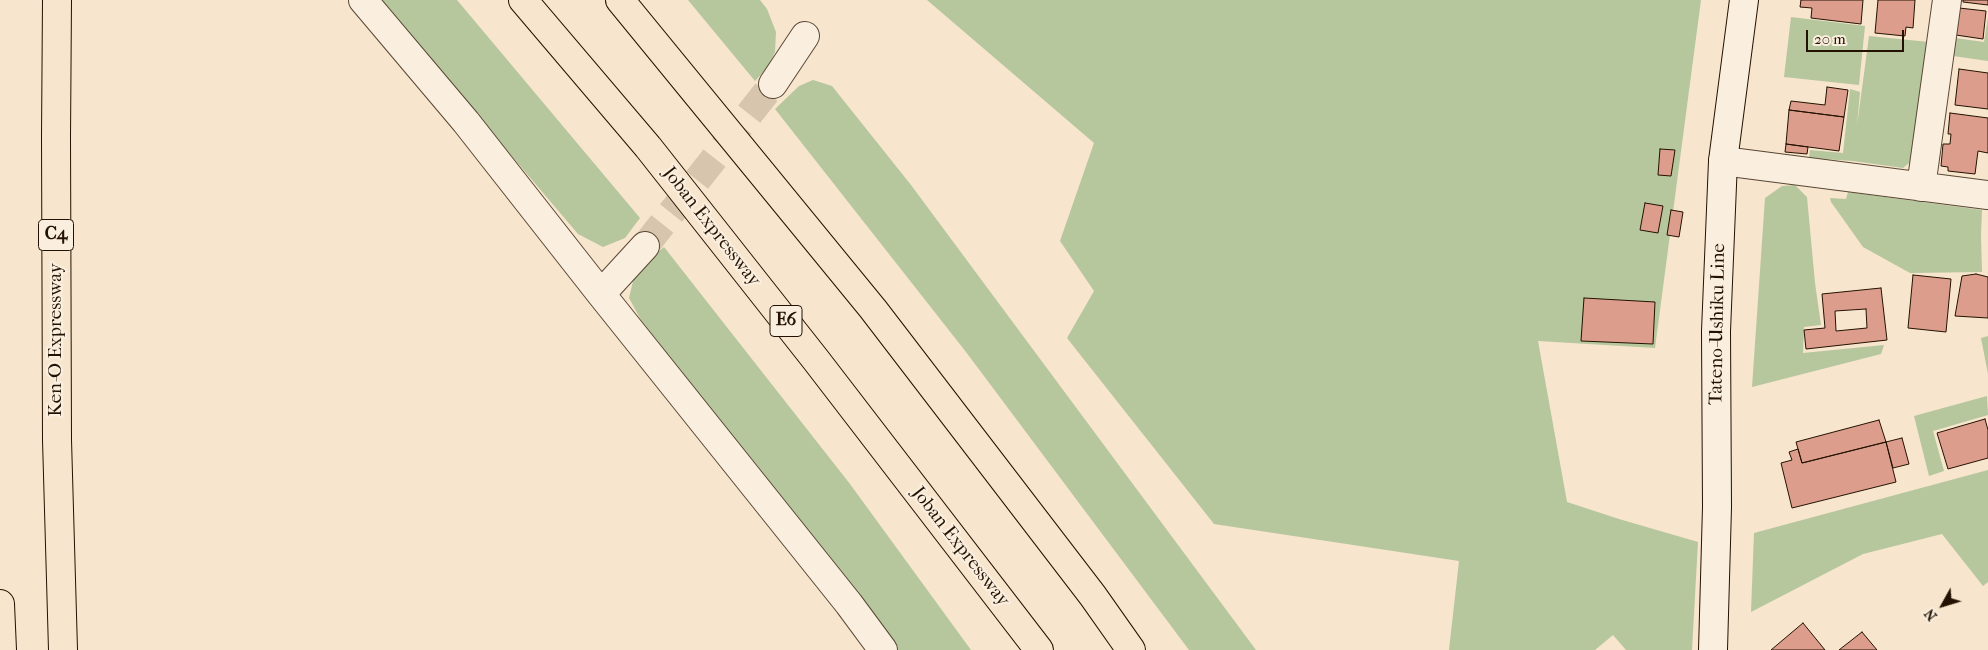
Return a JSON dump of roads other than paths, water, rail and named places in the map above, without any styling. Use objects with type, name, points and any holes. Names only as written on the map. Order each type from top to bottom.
[{"type":"highway","name":"Ken-O Expressway","points":[[57,0],[57,440],[63,650]]},
{"type":"highway","name":"Joban Expressway","points":[[523,0],[672,177],[816,360],[1039,650]]},
{"type":"highway","points":[[620,0],[873,309],[1093,596],[1131,650]]},
{"type":"highway","points":[[0,604],[2,650]]},
{"type":"street","points":[[363,0],[466,122],[849,604],[883,650]]},
{"type":"street","name":"Tateno-Ushiku Line","points":[[1713,650],[1717,507],[1716,331],[1723,161],[1744,0]]},
{"type":"street","points":[[1921,187],[1947,0]]},
{"type":"street","points":[[773,84],[805,36]]},
{"type":"street","points":[[1723,161],[1988,195]]},
{"type":"street","points":[[601,294],[645,246]]},
{"type":"tunnel","points":[[645,246],[773,84]]}]
